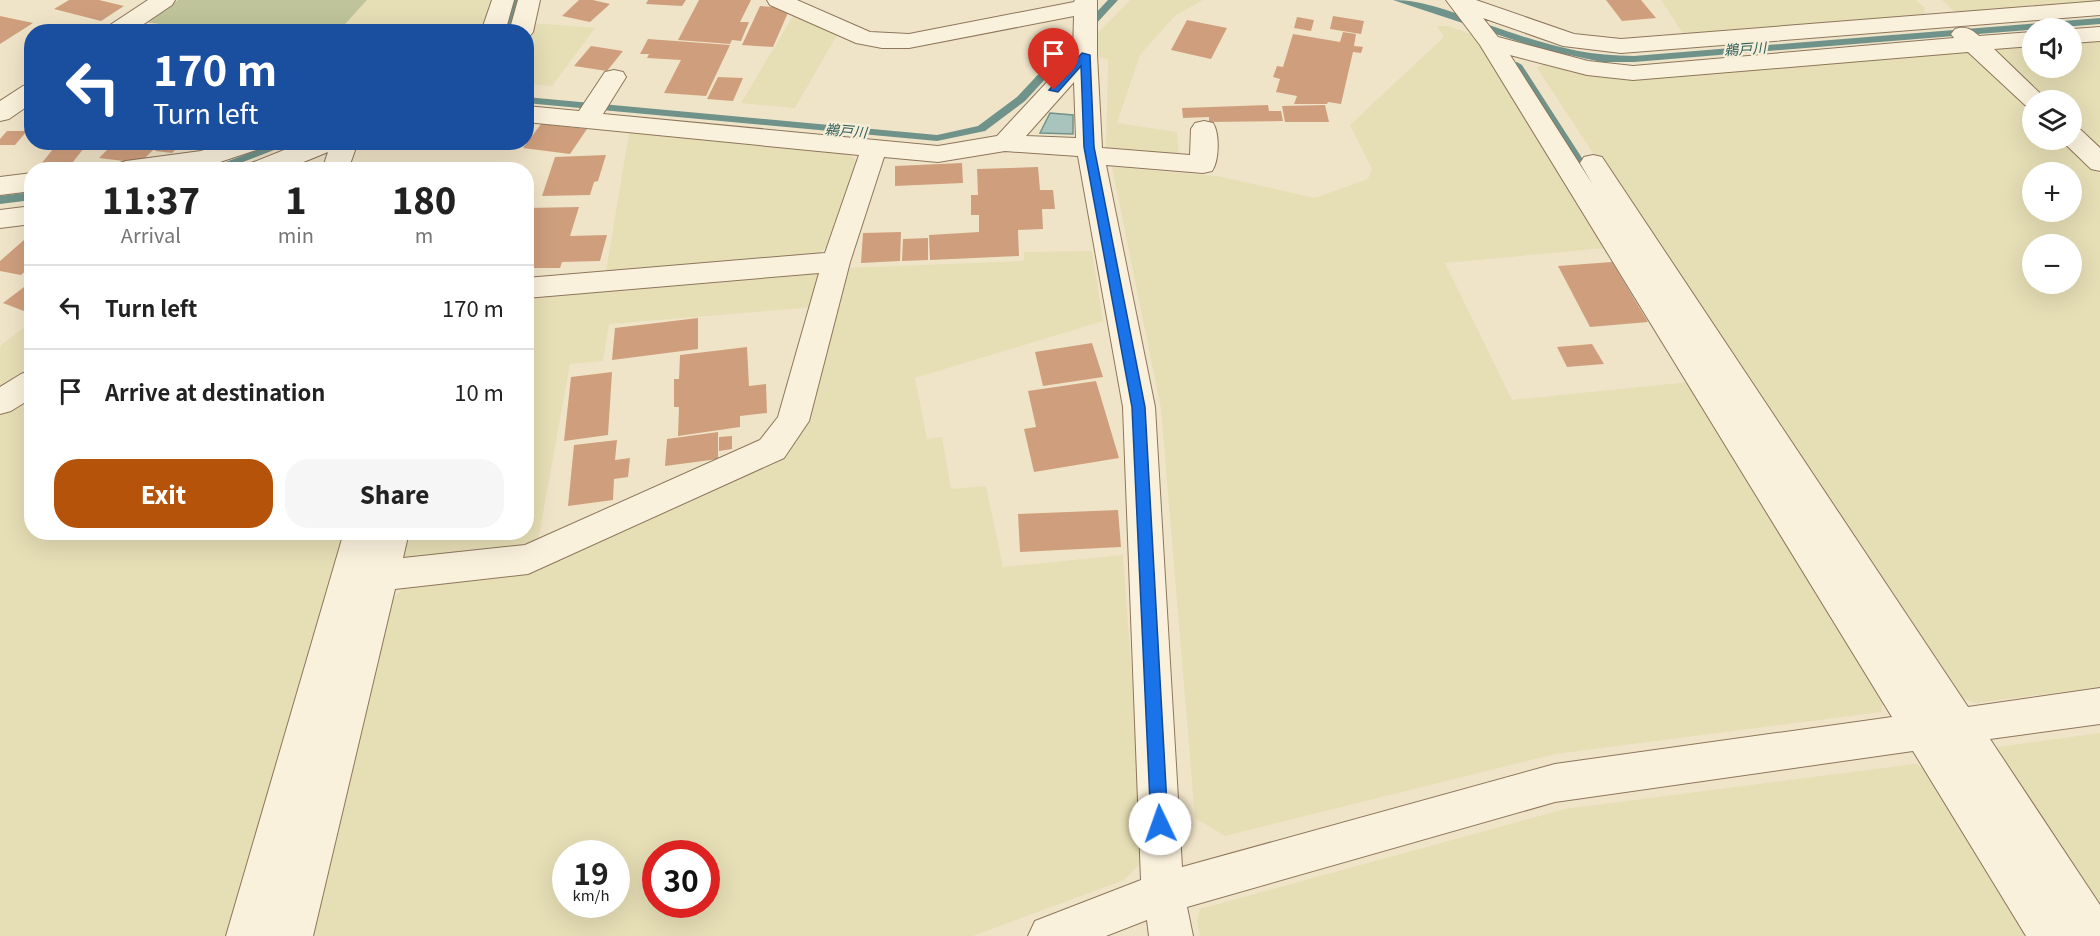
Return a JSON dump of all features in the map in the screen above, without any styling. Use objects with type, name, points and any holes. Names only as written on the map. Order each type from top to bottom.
[{"type":"street","points":[[127,24],[164,0]]},
{"type":"street","points":[[496,24],[503,0]]},
{"type":"street","points":[[523,24],[529,0]]},
{"type":"street","points":[[778,0],[864,38],[882,41],[909,41],[1086,23]]},
{"type":"street","points":[[1927,0],[2023,90]]},
{"type":"street","points":[[1460,2],[1571,41],[1621,46],[1961,32],[2022,38]]},
{"type":"street","points":[[1460,2],[1487,38],[1940,728],[2095,936]]},
{"type":"street","points":[[1487,38],[1521,52],[1587,68],[1633,74],[1961,32],[2100,8]]},
{"type":"street","points":[[1005,143],[1086,23]]},
{"type":"street","points":[[1086,23],[1090,151],[1138,407],[1163,893],[1172,936]]},
{"type":"street","points":[[2082,35],[2100,34]]},
{"type":"street","points":[[1521,52],[1940,728],[2051,936]]},
{"type":"street","points":[[0,113],[24,96]]},
{"type":"street","points":[[534,113],[598,101],[874,149],[938,154],[1005,143],[1203,165],[1204,129]]},
{"type":"street","points":[[2082,146],[2100,163]]},
{"type":"street","points":[[381,576],[528,559],[772,449],[793,421],[836,262],[874,149]]},
{"type":"street","points":[[183,162],[205,159],[230,150]]},
{"type":"street","points":[[278,162],[308,150]]},
{"type":"street","points":[[0,186],[24,183]]},
{"type":"street","points":[[0,219],[24,216]]},
{"type":"street","points":[[534,287],[836,262]]},
{"type":"street","points":[[0,402],[24,387]]},
{"type":"street","points":[[248,936],[359,540]]},
{"type":"street","points":[[291,936],[390,540]]},
{"type":"street","points":[[1050,936],[1163,893],[1555,783],[2100,706]]},
{"type":"shaded area","points":[[367,0],[494,0],[487,24],[346,24]]},
{"type":"shaded area","points":[[1130,0],[1203,0],[1176,15],[1140,55],[1117,123],[1177,132],[1179,157],[1106,149],[1108,60],[1097,56],[1098,33]]},
{"type":"shaded area","points":[[1661,0],[1916,0],[1925,8],[1924,16],[1686,38]]},
{"type":"shaded area","points":[[1942,0],[2100,0],[2100,4],[1958,15]]},
{"type":"shaded area","points":[[793,16],[837,35],[795,108],[741,103]]},
{"type":"shaded area","points":[[532,23],[595,28],[552,86],[534,85],[534,24]]},
{"type":"shaded area","points":[[1437,26],[1448,26],[1476,36],[1605,248],[1445,263],[1512,400],[1690,382],[1884,696],[1881,712],[1555,754],[1225,836],[1195,818],[1161,409],[1112,167],[1217,176],[1315,198],[1368,179],[1372,169],[1350,125],[1444,37]]},
{"type":"shaded area","points":[[2100,40],[2100,154],[2082,137],[2082,90],[2031,90],[1992,53],[1996,48],[2022,46],[2022,78],[2082,78],[2082,41]]},
{"type":"shaded area","points":[[1961,51],[1977,57],[2022,100],[2022,150],[2075,150],[2100,174],[2100,687],[1975,703],[1949,693],[1537,68],[1545,62],[1581,73]]},
{"type":"shaded area","points":[[629,133],[848,153],[858,162],[828,246],[817,254],[606,271]]},
{"type":"shaded area","points":[[1092,251],[1103,321],[915,378],[927,439],[942,437],[951,489],[986,486],[1003,567],[1123,555],[1145,858],[1124,880],[973,936],[313,936],[390,601],[407,585],[531,570],[781,455],[846,268],[1024,261],[1024,252]]},
{"type":"shaded area","points":[[822,272],[815,307],[609,324],[603,361],[570,364],[538,541],[494,552],[410,562],[400,552],[403,540],[534,540],[534,294]]},
{"type":"shaded area","points":[[24,327],[24,375],[0,391],[0,346]]},
{"type":"shaded area","points":[[24,397],[24,540],[349,540],[233,936],[0,936],[0,413]]},
{"type":"shaded area","points":[[2100,733],[2100,931],[1990,764],[1998,747]]},
{"type":"shaded area","points":[[1915,764],[1935,774],[2034,936],[1200,936],[1197,921],[1200,909],[1565,809]]},
{"type":"green space","points":[[178,0],[367,0],[345,24],[159,24],[145,22]]},
{"type":"water","points":[[1050,113],[1073,115],[1073,134],[1040,133]]},
{"type":"building","points":[[69,0],[99,0],[124,6],[101,21],[54,9]]},
{"type":"building","points":[[579,0],[610,4],[590,22],[562,16]]},
{"type":"building","points":[[648,0],[686,0],[682,6],[646,4]]},
{"type":"building","points":[[699,0],[751,0],[740,22],[749,22],[741,41],[732,40],[730,44],[678,40]]},
{"type":"building","points":[[1606,0],[1641,0],[1656,18],[1622,21]]},
{"type":"building","points":[[760,6],[790,8],[773,47],[742,45]]},
{"type":"building","points":[[0,16],[33,23],[24,24],[24,29],[0,44]]},
{"type":"building","points":[[1333,16],[1364,21],[1361,34],[1330,29]]},
{"type":"building","points":[[1297,17],[1314,20],[1311,31],[1294,28]]},
{"type":"building","points":[[1187,20],[1227,28],[1211,59],[1171,50]]},
{"type":"building","points":[[1343,32],[1356,34],[1354,46],[1363,47],[1361,53],[1353,52],[1341,104],[1328,102],[1327,104],[1294,104],[1297,96],[1276,92],[1280,79],[1273,77],[1277,66],[1283,67],[1293,34],[1340,42]]},
{"type":"building","points":[[648,39],[730,45],[706,96],[664,93],[681,60],[647,58],[649,54],[640,54]]},
{"type":"building","points":[[591,46],[623,51],[607,71],[574,66]]},
{"type":"building","points":[[718,77],[743,78],[733,101],[707,99]]},
{"type":"building","points":[[1268,105],[1269,111],[1281,111],[1283,121],[1209,122],[1209,117],[1183,118],[1182,108]]},
{"type":"building","points":[[1325,105],[1329,122],[1285,122],[1282,106]]},
{"type":"building","points":[[541,124],[587,129],[570,154],[534,149],[534,133]]},
{"type":"building","points":[[7,131],[24,131],[24,134],[15,145],[0,145],[0,139]]},
{"type":"building","points":[[52,150],[82,150],[73,162],[43,162]]},
{"type":"building","points":[[107,150],[153,150],[141,162],[99,158]]},
{"type":"building","points":[[156,150],[175,150],[172,153]]},
{"type":"building","points":[[606,155],[598,181],[594,182],[590,195],[542,196],[555,157]]},
{"type":"building","points":[[962,163],[963,183],[895,186],[895,166]]},
{"type":"building","points":[[1038,167],[1040,190],[1053,190],[1055,209],[1042,209],[1043,229],[1018,230],[1019,256],[930,260],[929,235],[979,232],[979,215],[971,215],[971,195],[978,195],[977,169]]},
{"type":"building","points":[[579,207],[570,236],[607,235],[600,261],[562,262],[560,268],[534,268],[534,208]]},
{"type":"building","points":[[901,232],[900,261],[861,263],[863,233]]},
{"type":"building","points":[[928,238],[928,260],[902,261],[903,239]]},
{"type":"building","points":[[24,240],[24,272],[21,275],[0,271],[0,261]]},
{"type":"building","points":[[1612,262],[1648,322],[1590,327],[1558,266]]},
{"type":"building","points":[[24,287],[24,311],[3,303]]},
{"type":"building","points":[[698,318],[698,349],[612,360],[615,328]]},
{"type":"building","points":[[1092,343],[1103,377],[1043,386],[1035,352]]},
{"type":"building","points":[[1592,344],[1604,364],[1567,367],[1557,347]]},
{"type":"building","points":[[747,347],[749,386],[766,384],[767,413],[740,416],[740,427],[678,436],[679,407],[674,407],[674,379],[679,379],[680,355]]},
{"type":"building","points":[[612,372],[608,435],[564,441],[571,377]]},
{"type":"building","points":[[1096,381],[1119,458],[1034,472],[1024,429],[1036,427],[1028,391]]},
{"type":"building","points":[[718,432],[718,459],[665,466],[667,439]]},
{"type":"building","points":[[732,436],[732,449],[719,451],[719,437]]},
{"type":"building","points":[[617,440],[615,460],[630,458],[628,477],[614,479],[613,500],[568,506],[574,445]]},
{"type":"building","points":[[1118,510],[1121,547],[1020,552],[1018,514]]},
{"type":"waterway","points":[[510,24],[516,0]]},
{"type":"waterway","name":"鵜戸川","points":[[534,101],[937,138],[981,129],[1021,99],[1113,0]]},
{"type":"waterway","name":"鵜戸川","points":[[1398,0],[1443,12],[1544,47],[1602,59],[1634,59],[2100,21]]},
{"type":"waterway","points":[[1517,65],[1598,192]]},
{"type":"waterway","name":"鵜戸川","points":[[233,162],[267,150]]},
{"type":"waterway","name":"鵜戸川","points":[[0,200],[24,197]]},
{"type":"route","points":[[1054,90],[1085,55],[1089,147],[1138,407],[1160,824]]}]
